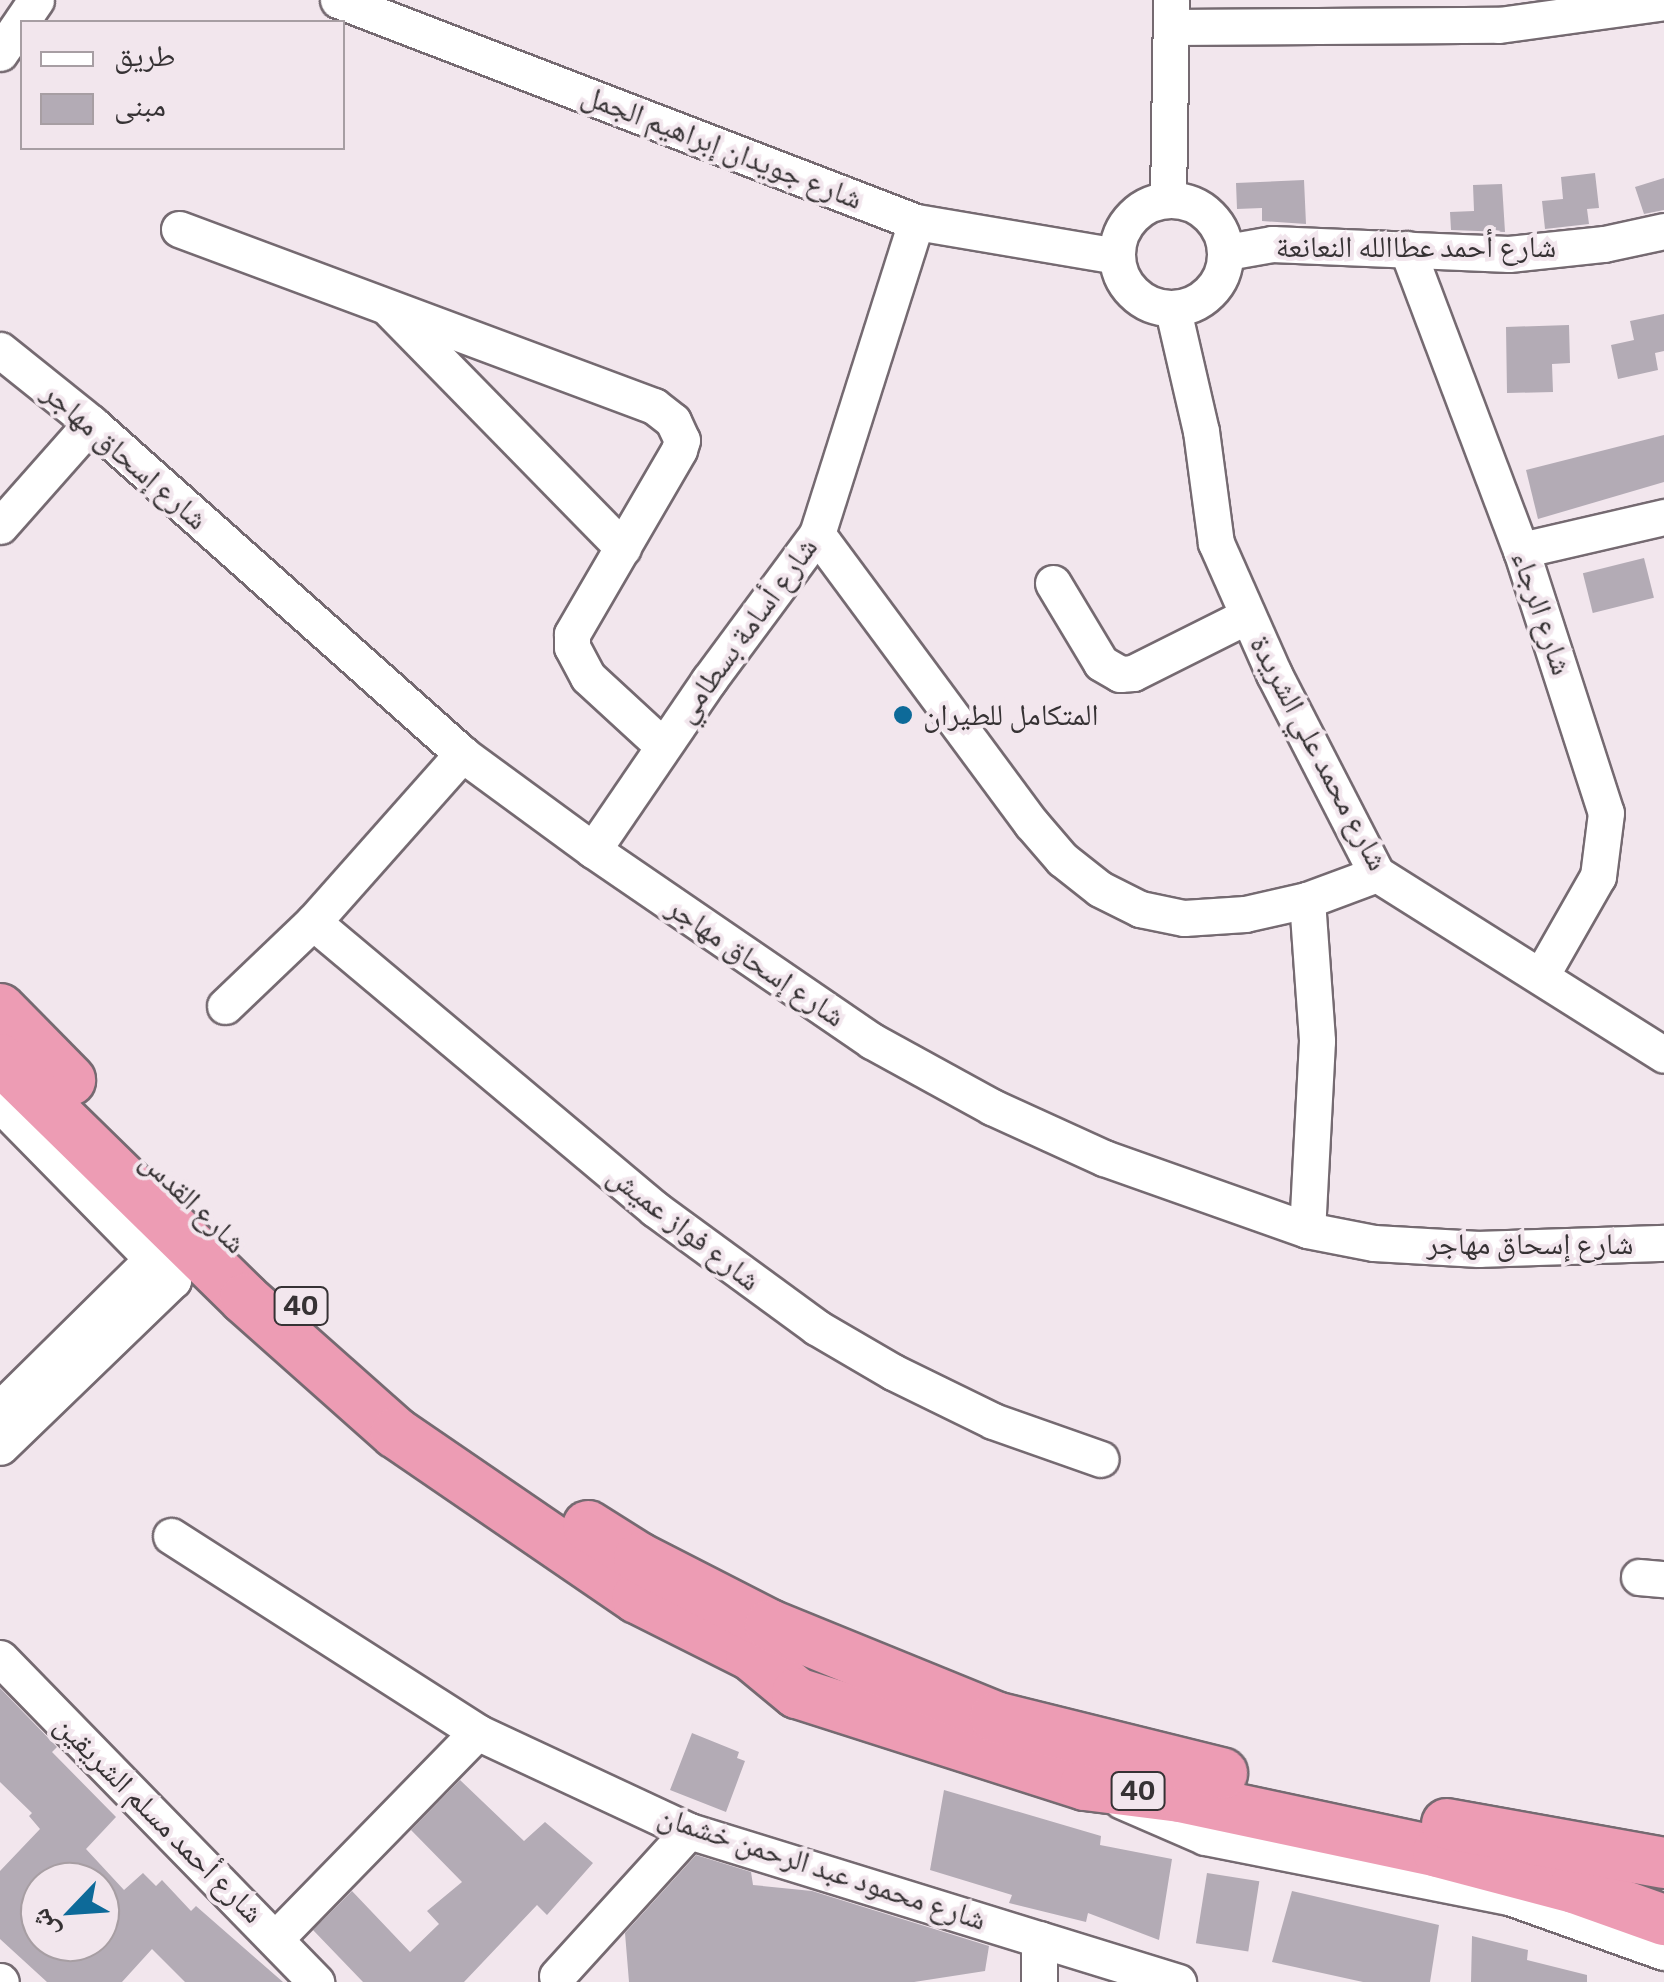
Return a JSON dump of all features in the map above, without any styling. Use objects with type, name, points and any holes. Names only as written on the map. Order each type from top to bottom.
[{"type":"highway","name":"شارع القدس","points":[[0,1010],[157,1168],[412,1407],[638,1578]]},
{"type":"highway","name":"شارع القدس","points":[[0,1059],[231,1286],[396,1433],[638,1578]]},
{"type":"highway","points":[[163,1269],[328,1416],[491,1538],[628,1621],[761,1692],[797,1692]]},
{"type":"highway","name":"40","points":[[638,1578],[751,1655],[797,1692],[1085,1785],[1180,1797],[1438,1852],[1547,1880],[1664,1920]]},
{"type":"highway","name":"40","points":[[638,1578],[770,1625],[995,1716],[1131,1753],[1431,1821],[1664,1863]]},
{"type":"street","name":"شارع جويدان إبراهيم الجمل","points":[[338,0],[916,222],[1116,256]]},
{"type":"street","points":[[1168,199],[1172,13],[1499,25],[1664,2]]},
{"type":"street","points":[[0,54],[20,24]]},
{"type":"street","points":[[1168,199],[1196,205],[1218,224],[1226,252],[1220,280],[1201,302],[1173,310],[1145,304],[1124,284],[1116,256],[1122,229],[1141,208],[1168,199]]},
{"type":"street","name":"شارع أسامة بسطامي","points":[[592,850],[662,746],[817,534],[916,222]]},
{"type":"street","points":[[179,230],[382,302],[665,412],[678,429],[679,450],[572,634],[572,647],[588,677],[662,746]]},
{"type":"street","name":"شارع أحمد عطاالله النعانعة","points":[[1226,252],[1272,244],[1509,254],[1604,244],[1664,231]]},
{"type":"street","name":"شارع الرجاء","points":[[1407,249],[1521,550],[1606,813],[1598,876],[1542,976]]},
{"type":"street","points":[[382,302],[623,548]]},
{"type":"street","name":"شارع محمد علي الشريدة","points":[[1173,310],[1201,431],[1216,543],[1247,616],[1377,874],[1664,1054]]},
{"type":"street","name":"شارع إسحاق مهاجر","points":[[0,350],[91,422],[462,754],[592,850],[872,1041],[992,1107],[1104,1158],[1308,1230],[1374,1243],[1479,1249],[1664,1242]]},
{"type":"street","points":[[0,526],[91,422]]},
{"type":"street","points":[[1521,550],[1664,516]]},
{"type":"street","points":[[817,534],[1032,823],[1062,859],[1100,889],[1140,909],[1184,918],[1244,914],[1307,900],[1377,874]]},
{"type":"street","points":[[1053,583],[1101,663],[1120,674],[1133,673],[1247,616]]},
{"type":"street","points":[[225,1006],[313,922],[462,754]]},
{"type":"street","points":[[1307,900],[1318,1041],[1308,1230]]},
{"type":"street","name":"شارع فواز عميش","points":[[313,922],[654,1209],[816,1326],[893,1372],[993,1421],[1101,1459]]},
{"type":"street","points":[[0,1104],[163,1269]]},
{"type":"street","points":[[0,1409],[163,1269]]},
{"type":"street","points":[[0,1447],[163,1269]]},
{"type":"street","name":"شارع محمود عبد الرحمن خشمان","points":[[172,1536],[477,1732],[689,1831],[1038,1940],[1126,1978],[1178,1982]]},
{"type":"street","name":"شارع أحمد مسلم الشريقين","points":[[0,1658],[316,1982]]},
{"type":"street","points":[[276,1938],[477,1732]]},
{"type":"street","points":[[1085,1785],[1205,1837],[1512,1898],[1664,1952]]},
{"type":"street","points":[[557,1976],[689,1831]]},
{"type":"street","points":[[1038,1940],[1039,1982]]},
{"type":"building","points":[[1595,173],[1599,208],[1587,209],[1589,224],[1545,229],[1542,201],[1563,199],[1561,177]]},
{"type":"building","points":[[1664,178],[1664,210],[1644,214],[1635,187]]},
{"type":"building","points":[[1304,180],[1306,224],[1262,221],[1262,208],[1237,209],[1236,183]]},
{"type":"building","points":[[1502,184],[1505,232],[1451,230],[1450,212],[1474,211],[1473,185]]},
{"type":"building","points":[[1664,314],[1664,351],[1655,353],[1658,370],[1618,379],[1611,345],[1634,340],[1630,321]]},
{"type":"building","points":[[1569,325],[1570,363],[1552,364],[1553,392],[1507,393],[1506,327]]},
{"type":"building","points":[[1664,435],[1664,482],[1538,519],[1526,470]]},
{"type":"building","points":[[1644,558],[1654,598],[1593,613],[1583,573]]},
{"type":"building","points":[[0,1688],[57,1747],[52,1752],[116,1817],[86,1849],[98,1862],[20,1862],[20,1957],[0,1939],[0,1871],[40,1829],[29,1816],[32,1813],[0,1782]]},
{"type":"building","points":[[692,1733],[739,1752],[737,1758],[745,1761],[726,1812],[670,1790]]},
{"type":"building","points":[[460,1780],[524,1841],[545,1822],[593,1863],[547,1915],[537,1905],[464,1982],[363,1982],[313,1930],[352,1891],[410,1952],[439,1924],[427,1911],[462,1882],[411,1830]]},
{"type":"building","points":[[944,1790],[1101,1836],[1100,1845],[1172,1859],[1159,1940],[1088,1913],[1086,1922],[1009,1903],[1012,1895],[930,1870]]},
{"type":"building","points":[[696,1855],[751,1872],[753,1885],[812,1891],[989,1946],[985,1971],[914,1982],[629,1982],[625,1933]]},
{"type":"building","points":[[143,1873],[156,1886],[162,1880],[191,1911],[196,1906],[283,1982],[185,1982],[152,1949],[122,1982],[47,1982],[25,1962],[120,1962],[120,1886],[124,1890]]},
{"type":"building","points":[[1207,1873],[1259,1881],[1248,1951],[1196,1943]]},
{"type":"building","points":[[1292,1891],[1439,1925],[1430,1982],[1363,1982],[1272,1962]]},
{"type":"building","points":[[1472,1936],[1528,1950],[1527,1960],[1587,1975],[1587,1982],[1471,1982]]},
{"type":"place","name":"المتكامل للطيران","points":[[903,715]]}]
